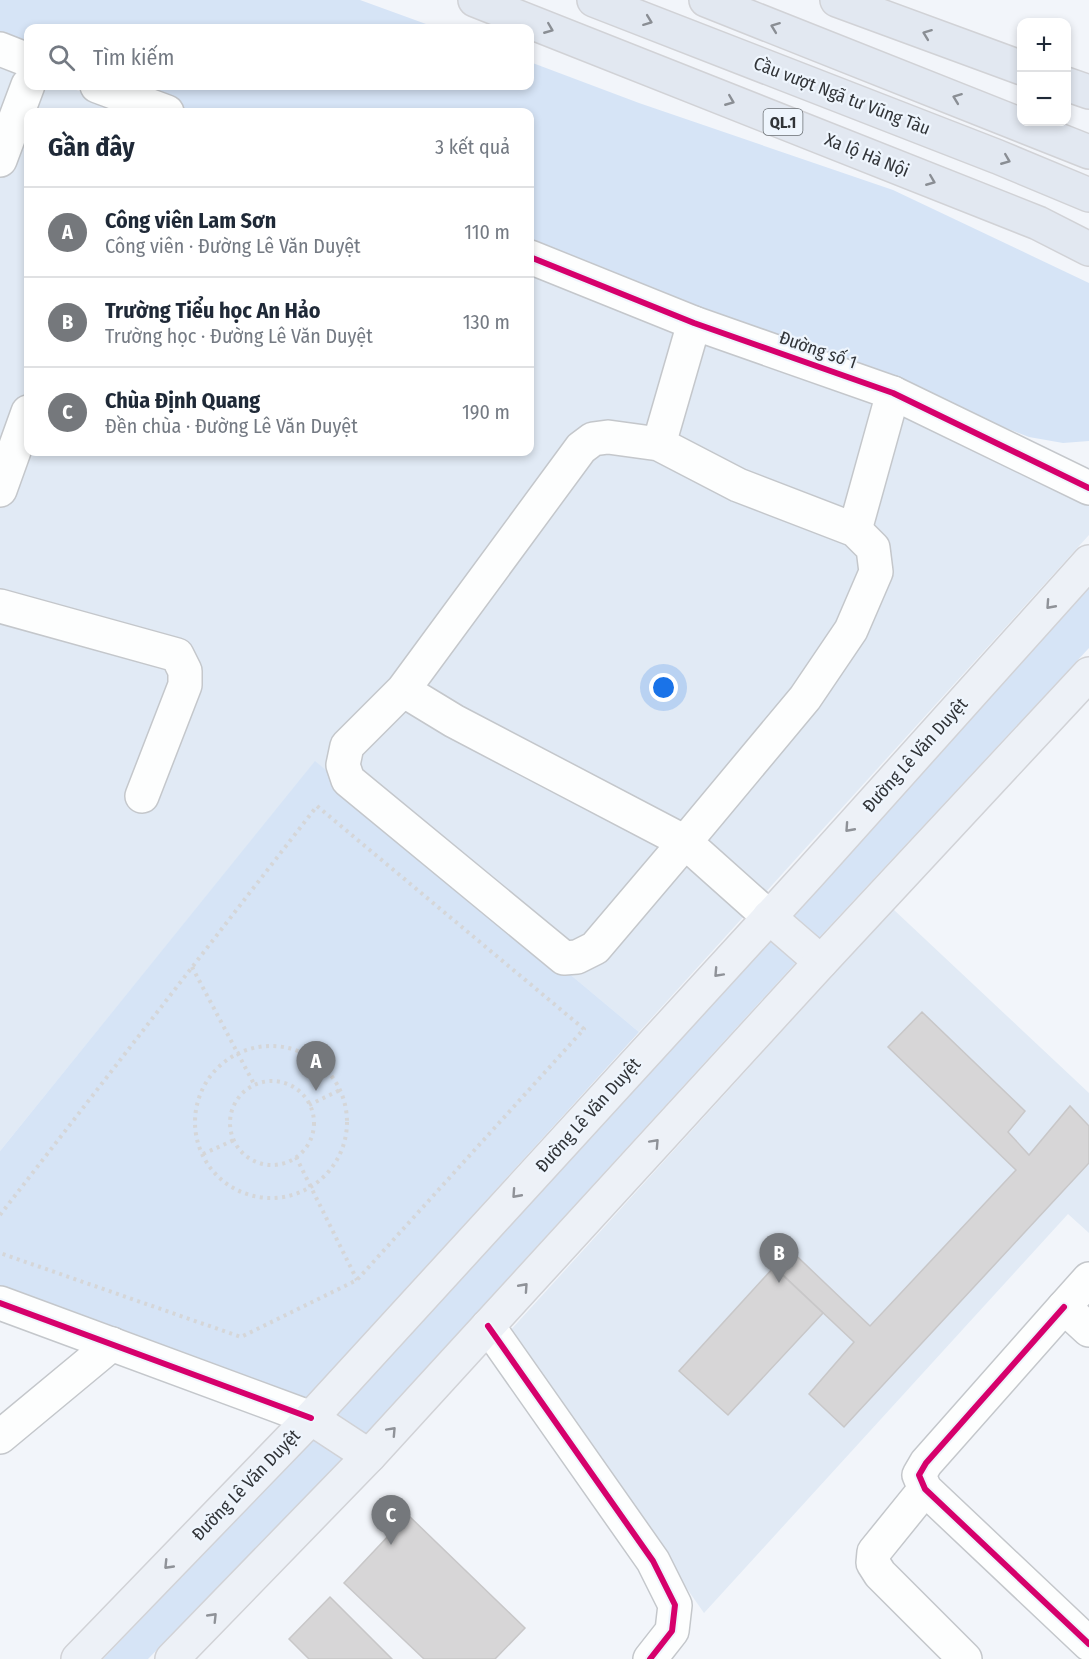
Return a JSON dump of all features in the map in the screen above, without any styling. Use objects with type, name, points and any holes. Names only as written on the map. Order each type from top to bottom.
[{"type":"highway","name":"Xa lộ Hà Nội","points":[[475,0],[1038,223],[1089,249]]},
{"type":"highway","name":"Cầu vượt Ngã tư Vũng Tàu","points":[[594,0],[1089,195]]},
{"type":"highway","points":[[706,0],[1089,152]]},
{"type":"highway","points":[[837,0],[1017,66]]},
{"type":"highway","points":[[1071,86],[1089,92]]},
{"type":"main road","name":"Đường Lê Văn Duyệt","points":[[78,1659],[310,1418],[769,917],[1089,562]]},
{"type":"main road","points":[[172,1659],[369,1456],[821,962],[1089,674]]},
{"type":"main road","points":[[769,917],[821,962]]},
{"type":"main road","points":[[310,1418],[369,1456]]},
{"type":"street","points":[[0,49],[24,58]]},
{"type":"street","points":[[0,160],[26,90]]},
{"type":"street","points":[[106,90],[146,108]]},
{"type":"street","name":"Đường số 1","points":[[534,259],[694,323],[893,393],[1089,488]]},
{"type":"street","points":[[659,444],[694,323]]},
{"type":"street","points":[[855,530],[893,393]]},
{"type":"street","points":[[0,490],[24,423]]},
{"type":"street","points":[[608,437],[659,444],[738,485],[855,530],[873,548],[876,572],[851,630],[810,692],[685,842],[595,948],[578,957],[564,958],[348,780],[343,765],[347,746],[403,690],[581,448],[593,439],[608,437]]},
{"type":"street","points":[[0,606],[177,655],[184,671],[186,685],[142,796]]},
{"type":"street","points":[[403,690],[454,721],[685,842],[769,917]]},
{"type":"street","points":[[1089,1279],[926,1463],[919,1475],[925,1489],[1089,1644]]},
{"type":"street","points":[[0,1304],[310,1418]]},
{"type":"street","points":[[1064,1307],[1089,1330]]},
{"type":"street","points":[[489,1326],[653,1561],[675,1605],[672,1631],[650,1659]]},
{"type":"street","points":[[0,1437],[112,1344]]},
{"type":"street","points":[[925,1489],[873,1551],[873,1563],[880,1574],[964,1659]]},
{"type":"path","points":[[0,1215],[317,806],[584,1029],[357,1280],[241,1337],[0,1253]]},
{"type":"path","points":[[192,967],[254,1084]]},
{"type":"path","points":[[262,1045],[288,1047],[312,1057],[331,1074],[340,1090],[347,1123],[343,1148],[330,1171],[311,1187],[288,1196],[263,1198],[239,1191],[219,1178],[203,1154],[196,1135],[196,1110],[203,1086],[217,1067],[237,1053],[262,1045]]},
{"type":"path","points":[[268,1081],[282,1082],[294,1087],[304,1096],[309,1105],[314,1122],[312,1136],[296,1157],[283,1164],[270,1165],[256,1162],[244,1155],[230,1130],[230,1117],[234,1103],[254,1084],[268,1081]]},
{"type":"path","points":[[309,1105],[340,1090]]},
{"type":"path","points":[[203,1154],[234,1140]]},
{"type":"path","points":[[296,1157],[357,1280]]},
{"type":"shaded area","points":[[0,0],[360,0],[426,24],[24,24],[24,46],[0,37]]},
{"type":"shaded area","points":[[0,61],[24,70],[24,90],[76,90],[128,108],[24,108],[24,456],[534,456],[534,270],[883,401],[1089,500],[1089,535],[639,1032],[315,762],[0,1151]]},
{"type":"shaded area","points":[[534,64],[639,103],[893,190],[1089,283],[1089,441],[1063,443],[1029,437],[534,245],[534,108],[184,108],[137,90],[534,90]]},
{"type":"shaded area","points":[[1089,588],[1089,648],[814,943],[790,921]]},
{"type":"shaded area","points":[[315,761],[639,1032],[301,1404],[0,1292],[0,1151]]},
{"type":"shaded area","points":[[893,909],[1089,1093],[1089,1233],[1068,1214],[704,1613],[508,1333]]},
{"type":"shaded area","points":[[775,936],[800,958],[361,1439],[333,1419]]},
{"type":"shaded area","points":[[318,1435],[347,1454],[148,1659],[103,1659]]},
{"type":"building","points":[[922,1012],[1025,1111],[1008,1132],[1029,1155],[1070,1106],[1089,1126],[1089,1163],[844,1427],[809,1394],[854,1342],[766,1259],[783,1243],[870,1326],[1016,1170],[888,1047]]},
{"type":"building","points":[[774,1267],[823,1313],[728,1415],[679,1371]]},
{"type":"building","points":[[408,1515],[525,1628],[495,1659],[424,1659],[344,1583]]},
{"type":"building","points":[[330,1597],[392,1659],[309,1659],[289,1639]]},
{"type":"cycle path","points":[[534,259],[694,323],[893,393],[1089,488]]},
{"type":"cycle path","points":[[0,1303],[311,1418]]},
{"type":"cycle path","points":[[1064,1307],[926,1463],[919,1475],[925,1489],[1089,1644]]},
{"type":"cycle path","points":[[488,1326],[653,1561],[675,1605],[672,1631],[650,1659]]},
{"type":"place","name":"Công viên Lam Sơn","points":[[316,1091]]},
{"type":"place","name":"Trường Tiểu học An Hảo","points":[[779,1283]]},
{"type":"place","name":"Chùa Định Quang","points":[[391,1545]]}]
